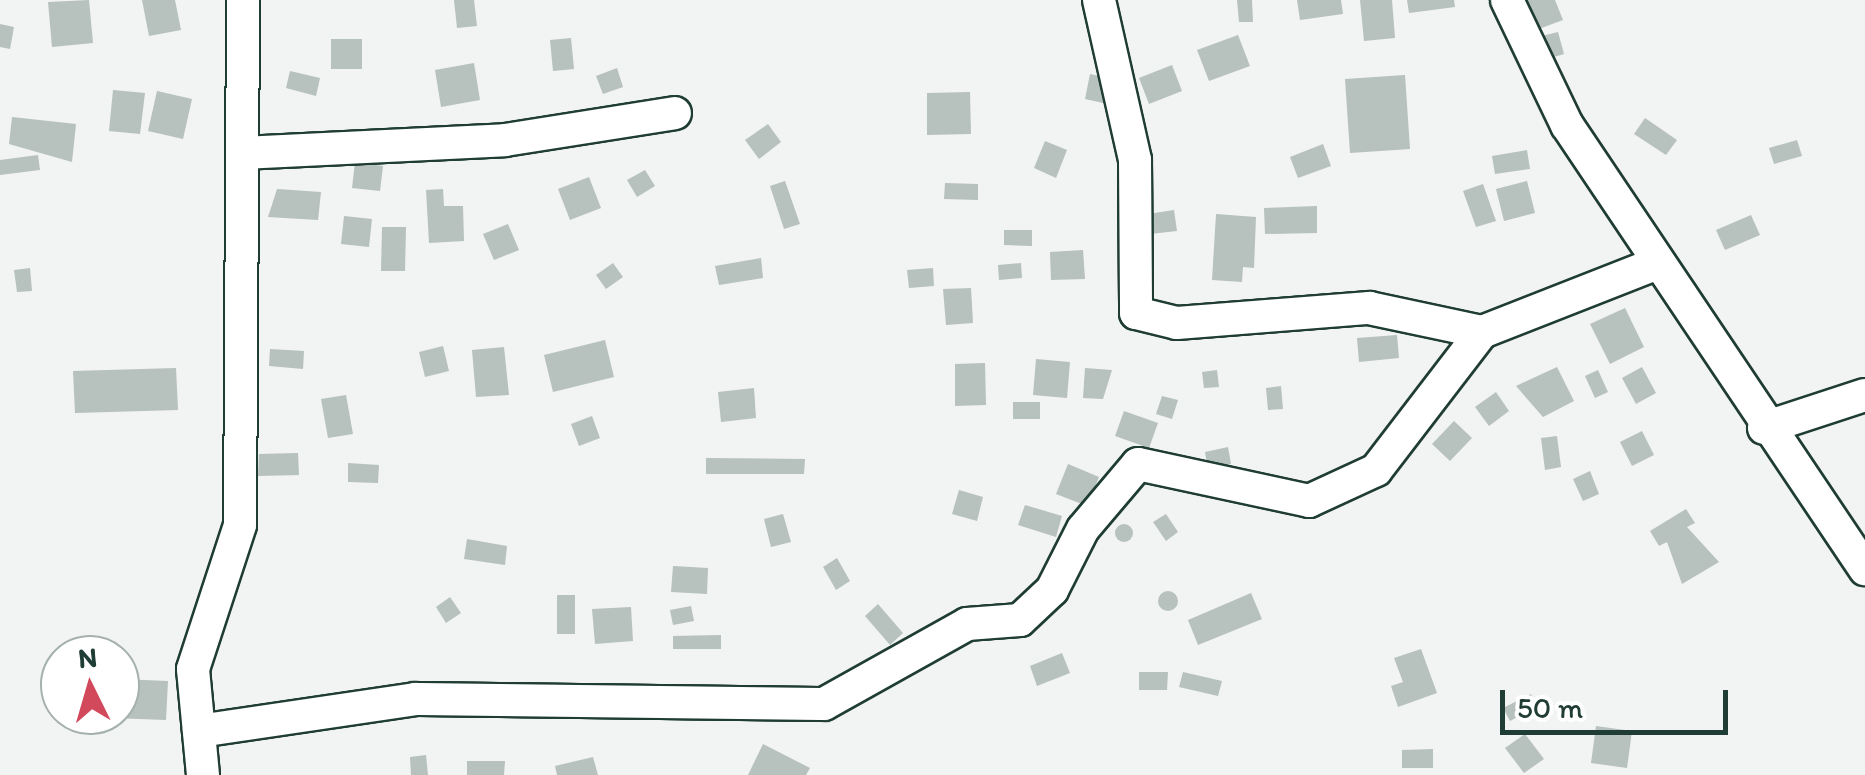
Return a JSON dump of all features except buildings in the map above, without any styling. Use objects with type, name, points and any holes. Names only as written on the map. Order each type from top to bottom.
[{"type":"street","points":[[203,775],[194,669],[240,526],[243,0]]},
{"type":"street","points":[[1100,0],[1135,160],[1136,313],[1177,324],[1369,308],[1482,332]]},
{"type":"street","points":[[1506,0],[1567,126],[1764,428],[1865,568]]},
{"type":"street","points":[[242,153],[504,140],[675,113]]},
{"type":"street","points":[[199,731],[415,699],[824,704],[967,624],[1020,620],[1052,590],[1083,528],[1138,464],[1309,501],[1376,470],[1482,332],[1658,263]]},
{"type":"street","points":[[1764,428],[1865,395]]}]
